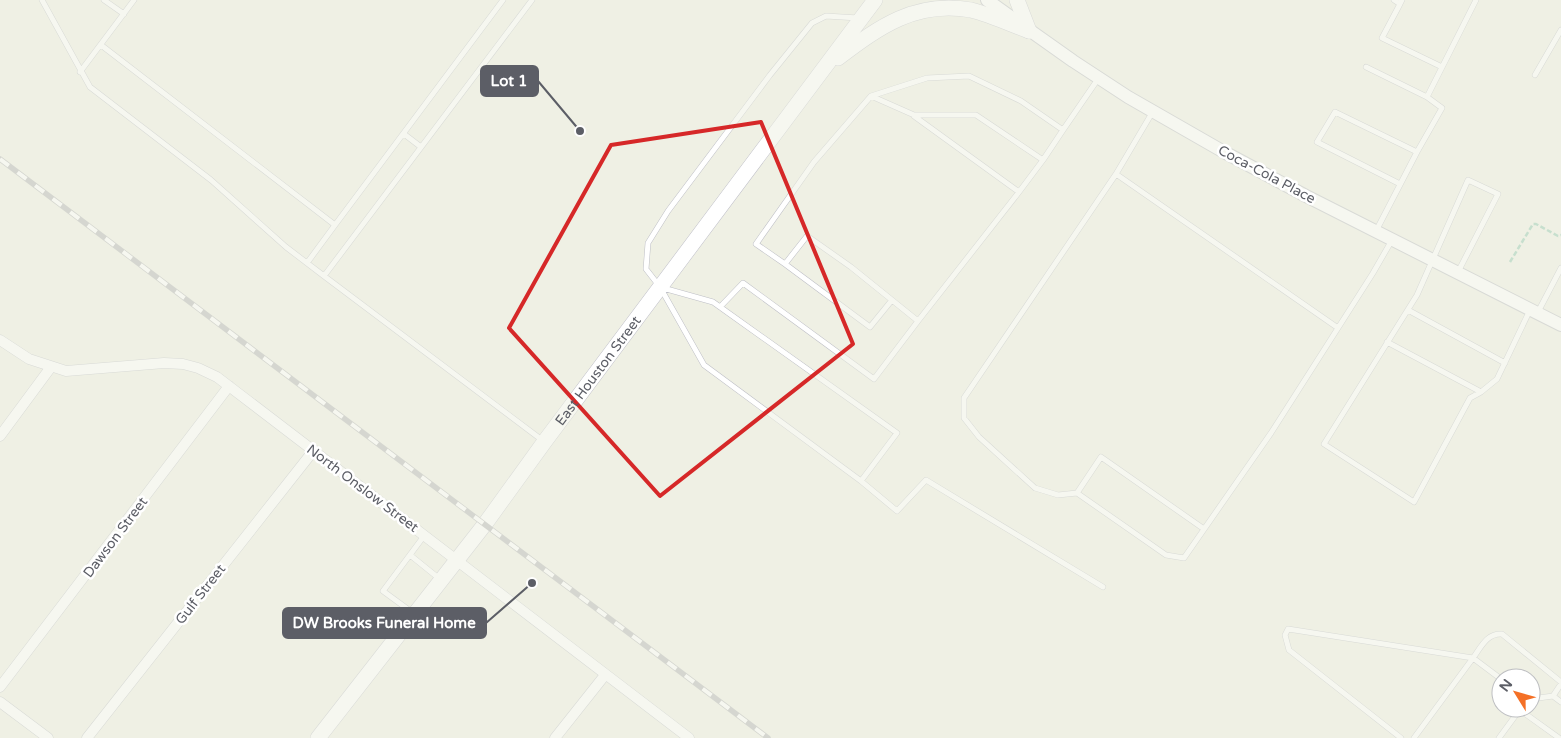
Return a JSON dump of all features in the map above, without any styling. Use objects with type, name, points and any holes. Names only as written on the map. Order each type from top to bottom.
[{"type":"main road","name":"East Houston Street","points":[[318,738],[442,580],[875,0]]},
{"type":"main road","points":[[1017,0],[1029,31]]},
{"type":"main road","points":[[825,68],[878,28],[907,12],[939,5],[971,10],[1029,31]]},
{"type":"street","name":"Coca-Cola Place","points":[[987,0],[1099,78],[1232,156],[1561,325]]},
{"type":"street","name":"North Onslow Street","points":[[0,340],[29,359],[66,371],[164,363],[183,364],[198,368],[217,377],[604,675],[689,738]]},
{"type":"street","points":[[0,436],[51,367]]},
{"type":"street","name":"Dawson Street","points":[[0,687],[229,386]]},
{"type":"street","name":"Gulf Street","points":[[87,738],[314,450]]},
{"type":"street","points":[[555,738],[604,675]]},
{"type":"street","points":[[0,702],[48,738]]},
{"type":"lane","points":[[42,0],[80,72],[94,92],[210,180],[286,247],[545,441]]},
{"type":"lane","points":[[104,0],[124,14]]},
{"type":"lane","points":[[80,72],[134,0]]},
{"type":"lane","points":[[307,263],[503,0]]},
{"type":"lane","points":[[324,276],[532,0]]},
{"type":"lane","points":[[1394,0],[1401,2],[1382,38],[1442,67]]},
{"type":"lane","points":[[1427,97],[1476,0]]},
{"type":"lane","points":[[862,18],[826,16],[812,23],[770,74],[668,211],[648,243],[646,269],[660,287],[704,365],[862,481],[897,511],[926,480],[1103,587]]},
{"type":"lane","points":[[1535,75],[1561,30]]},
{"type":"lane","points":[[100,45],[336,225]]},
{"type":"lane","points":[[1366,67],[1427,97],[1442,108],[1376,231]]},
{"type":"lane","points":[[892,300],[870,327],[756,244],[814,162],[871,96],[927,78],[969,76],[1021,100],[1063,130]]},
{"type":"lane","points":[[720,307],[743,283],[874,379],[1043,160],[1099,78]]},
{"type":"lane","points":[[871,96],[914,115],[1019,192]]},
{"type":"lane","points":[[1153,111],[1116,174],[964,398],[964,418],[979,437],[1034,488],[1058,495],[1077,493],[1166,555],[1184,558],[1271,433],[1373,273],[1392,239]]},
{"type":"lane","points":[[1400,184],[1316,142],[1335,112],[1417,152]]},
{"type":"lane","points":[[914,115],[976,115],[1043,160]]},
{"type":"lane","points":[[404,134],[421,147]]},
{"type":"lane","points":[[1116,174],[1338,328]]},
{"type":"lane","points":[[1458,273],[1498,194],[1468,180],[1442,238],[1434,261],[1417,294],[1324,444],[1414,502],[1470,398],[1497,379],[1534,311],[1561,268]]},
{"type":"lane","points":[[785,264],[807,236],[852,267],[918,321]]},
{"type":"lane","points":[[660,287],[713,302],[897,433],[862,481]]},
{"type":"lane","points":[[1408,310],[1505,363]]},
{"type":"lane","points":[[1387,342],[1481,392]]},
{"type":"lane","points":[[1077,493],[1101,457],[1204,529]]},
{"type":"lane","points":[[414,615],[383,591],[424,535]]},
{"type":"lane","points":[[410,555],[442,580]]},
{"type":"lane","points":[[1401,738],[1289,650],[1285,635],[1288,628],[1473,658],[1491,672]]},
{"type":"lane","points":[[1414,738],[1487,638],[1492,635],[1502,634],[1561,683],[1553,696]]},
{"type":"lane","points":[[1541,698],[1553,696],[1561,702]]},
{"type":"lane","points":[[1499,738],[1514,718]]},
{"type":"lane","points":[[1533,718],[1559,738]]},
{"type":"path","points":[[1510,262],[1533,224],[1558,236],[1561,235]]},
{"type":"highlighted area","points":[[761,122],[853,344],[660,496],[509,328],[611,145]]},
{"type":"railway","points":[[0,159],[768,738]]},
{"type":"place","name":"Lot 1","points":[[580,131]]},
{"type":"place","name":"DW Brooks Funeral Home","points":[[532,583]]}]
